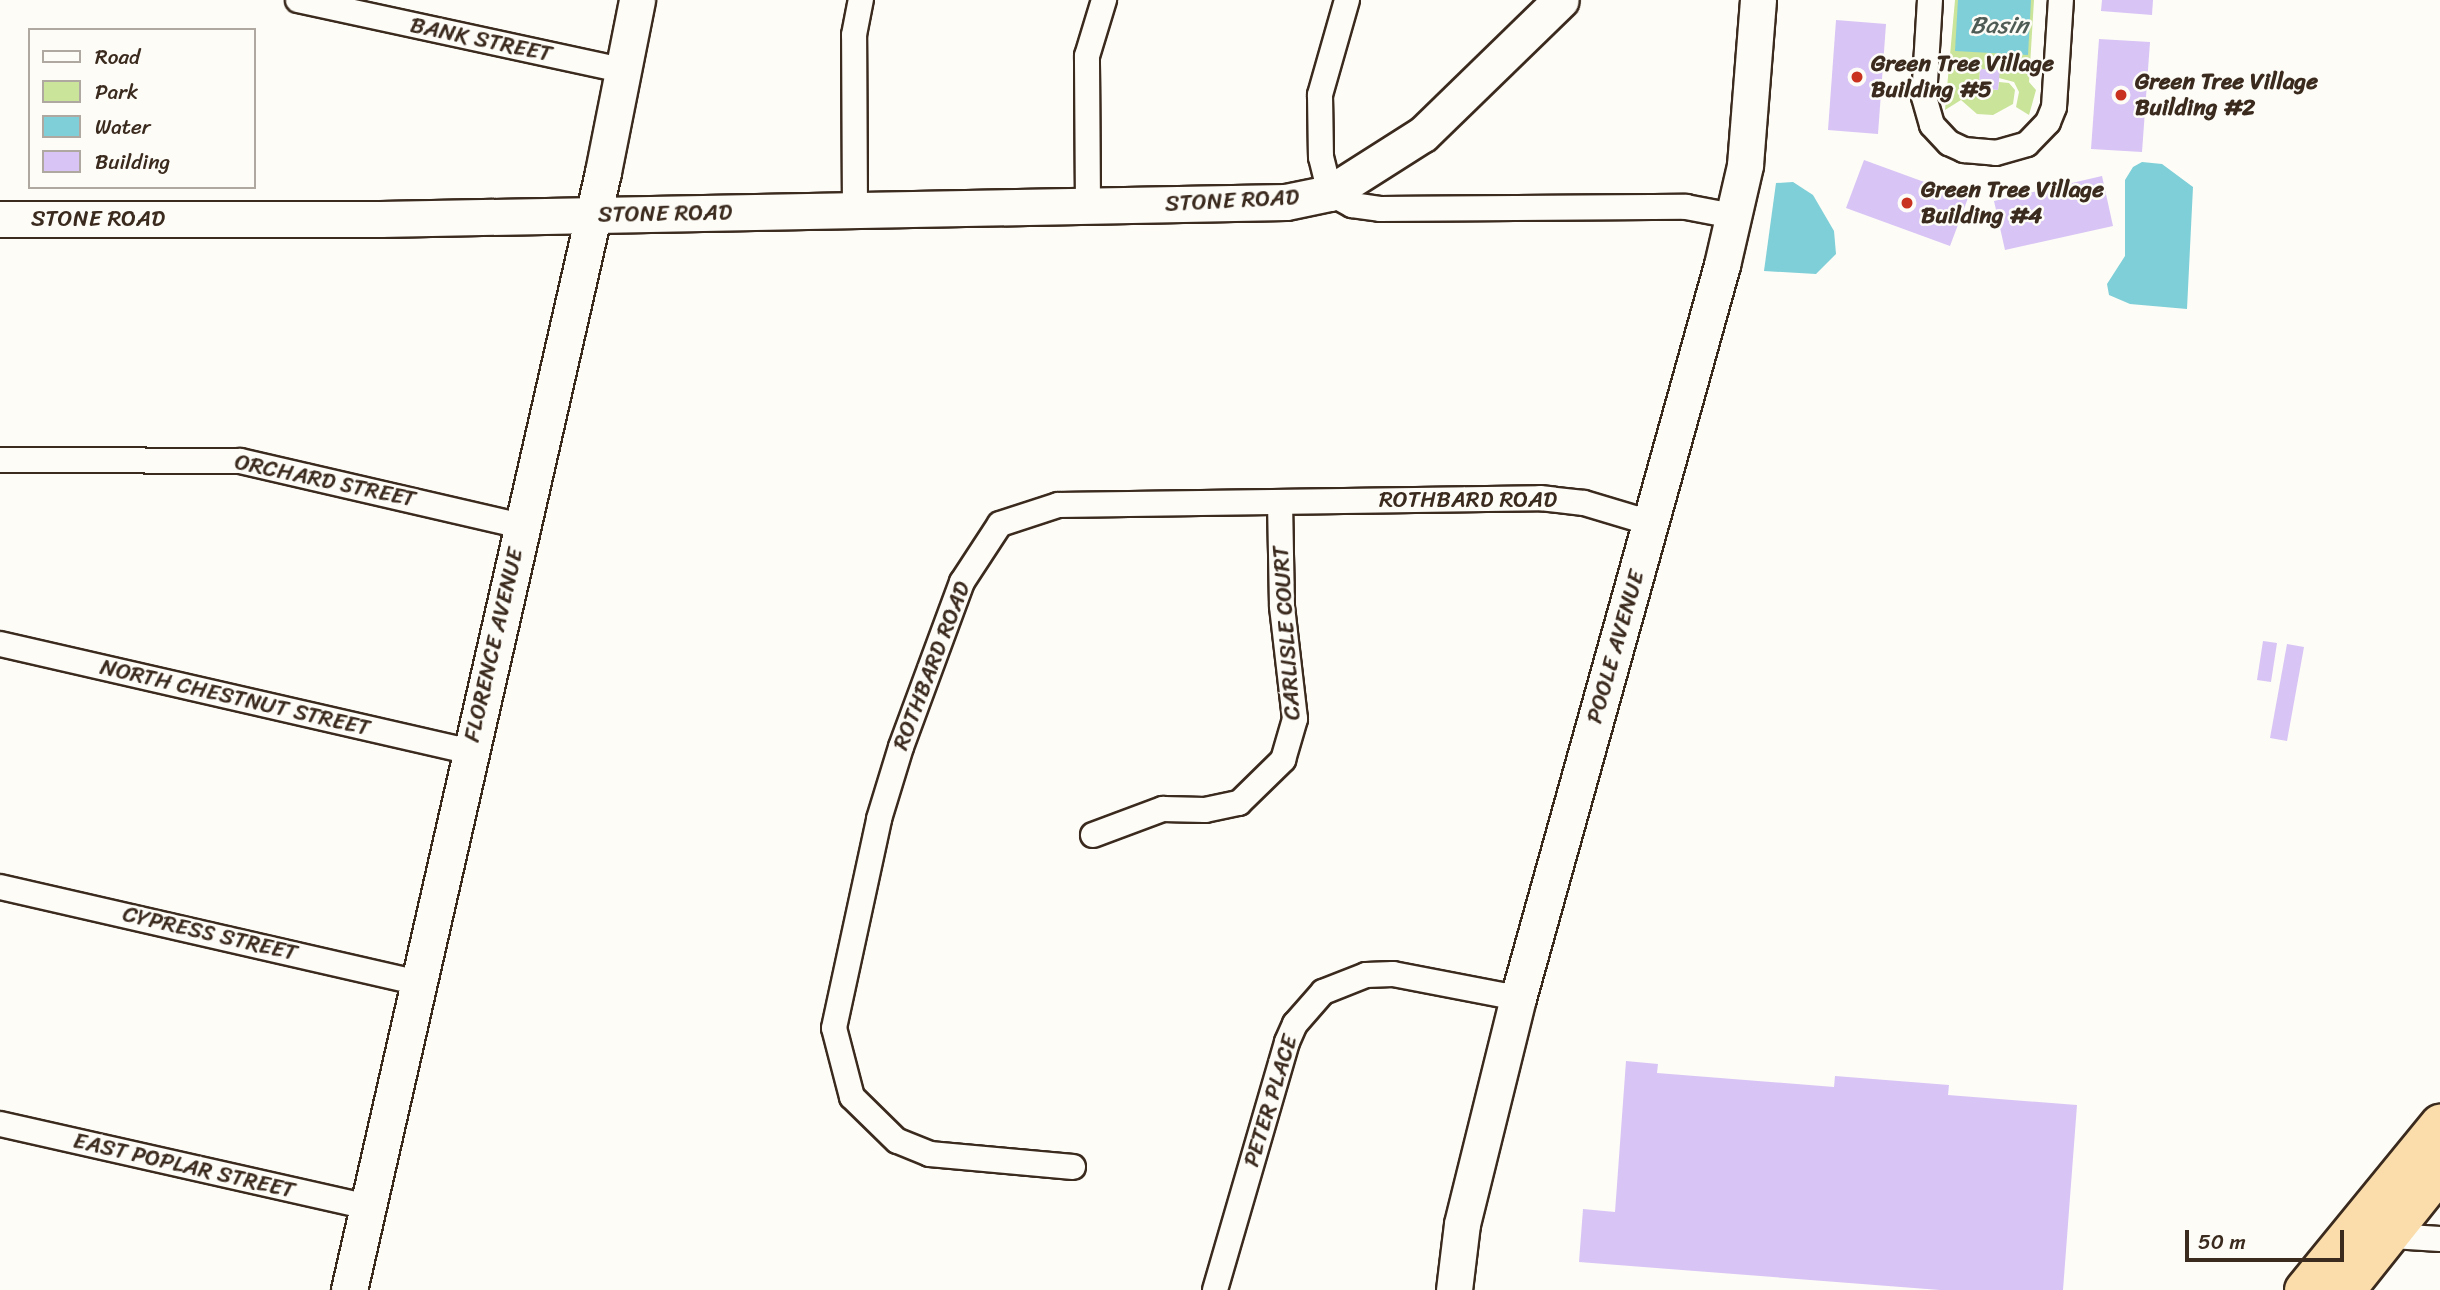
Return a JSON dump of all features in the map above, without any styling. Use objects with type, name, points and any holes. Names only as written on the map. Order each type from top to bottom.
[{"type":"highway","points":[[2304,1290],[2440,1124]]},
{"type":"highway","points":[[2346,1290],[2392,1236],[2440,1172]]},
{"type":"street","name":"BANK STREET","points":[[298,0],[622,70]]},
{"type":"street","name":"FLORENCE AVENUE","points":[[349,1290],[593,216],[637,0]]},
{"type":"street","points":[[855,210],[854,35],[861,0]]},
{"type":"street","points":[[1088,206],[1087,56],[1104,0]]},
{"type":"street","points":[[1330,193],[1321,157],[1320,95],[1347,0]]},
{"type":"street","name":"STONE ROAD","points":[[0,219],[593,216],[1286,202],[1330,193],[1423,134],[1561,0]]},
{"type":"street","name":"POOLE AVENUE","points":[[1454,1290],[1462,1224],[1518,998],[1651,523],[1733,216],[1749,133],[1758,0]]},
{"type":"street","points":[[1930,0],[1924,97],[1932,124],[1949,143],[1964,150],[1996,153],[2027,144],[2048,122],[2054,107],[2061,0]]},
{"type":"street","name":"STONE ROAD","points":[[1330,193],[1352,205],[1380,209],[1686,207],[1733,216]]},
{"type":"street","name":"ORCHARD STREET","points":[[0,460],[240,461],[521,526]]},
{"type":"street","name":"ROTHBARD ROAD","points":[[1073,1167],[919,1152],[897,1142],[852,1097],[834,1028],[879,819],[901,747],[962,582],[1000,524],[1058,505],[1540,498],[1584,503],[1651,523]]},
{"type":"street","name":"CARLISLE COURT","points":[[1093,835],[1163,809],[1205,810],[1239,803],[1283,760],[1295,719],[1282,606],[1280,502]]},
{"type":"street","name":"NORTH CHESTNUT STREET","points":[[0,644],[471,751]]},
{"type":"street","name":"CYPRESS STREET","points":[[0,887],[419,983]]},
{"type":"street","name":"PETER PLACE","points":[[1215,1290],[1287,1042],[1295,1024],[1322,992],[1366,975],[1393,974],[1518,998]]},
{"type":"street","name":"EAST POPLAR STREET","points":[[0,1124],[369,1207]]},
{"type":"street","points":[[2392,1236],[2440,1239]]},
{"type":"green space","points":[[1955,0],[2034,0],[2029,82],[2036,90],[2029,115],[2016,107],[2019,92],[2014,82],[1999,78],[1999,70],[1980,69],[1979,88],[1998,90],[1999,82],[2009,83],[2015,90],[2013,104],[1993,115],[1977,114],[1961,100],[1945,110]]},
{"type":"water","name":"Basin","points":[[1958,0],[2031,0],[2028,55],[1955,51]]},
{"type":"water","points":[[2142,162],[2162,164],[2193,187],[2187,309],[2130,304],[2109,295],[2107,284],[2125,256],[2125,180],[2133,167]]},
{"type":"water","points":[[1793,182],[1813,195],[1834,231],[1836,254],[1816,274],[1764,271],[1776,183]]},
{"type":"building","points":[[2102,0],[2153,0],[2152,15],[2101,11]]},
{"type":"building","name":"Green Tree Village Building #5","points":[[1836,20],[1886,24],[1878,134],[1828,130]]},
{"type":"building","name":"Green Tree Village Building #2","points":[[2099,39],[2150,42],[2142,152],[2091,149]]},
{"type":"building","points":[[1980,69],[2000,70],[1998,90],[1979,88]]},
{"type":"building","name":"Green Tree Village Building #4","points":[[1864,160],[1968,198],[1950,246],[1846,208]]},
{"type":"building","points":[[2102,176],[2113,226],[2005,250],[1994,201]]},
{"type":"building","points":[[2263,641],[2277,643],[2271,682],[2257,680]]},
{"type":"building","points":[[2287,644],[2304,647],[2287,741],[2270,738]]},
{"type":"building","points":[[1626,1061],[1658,1064],[1657,1073],[1834,1087],[1835,1076],[1949,1085],[1948,1095],[2077,1105],[2063,1290],[1940,1290],[1579,1262],[1583,1209],[1615,1212]]},
{"type":"place","name":"Green Tree Village Building #5","points":[[1857,77]]},
{"type":"place","name":"Green Tree Village Building #2","points":[[2121,95]]},
{"type":"place","name":"Green Tree Village Building #4","points":[[1907,203]]}]
